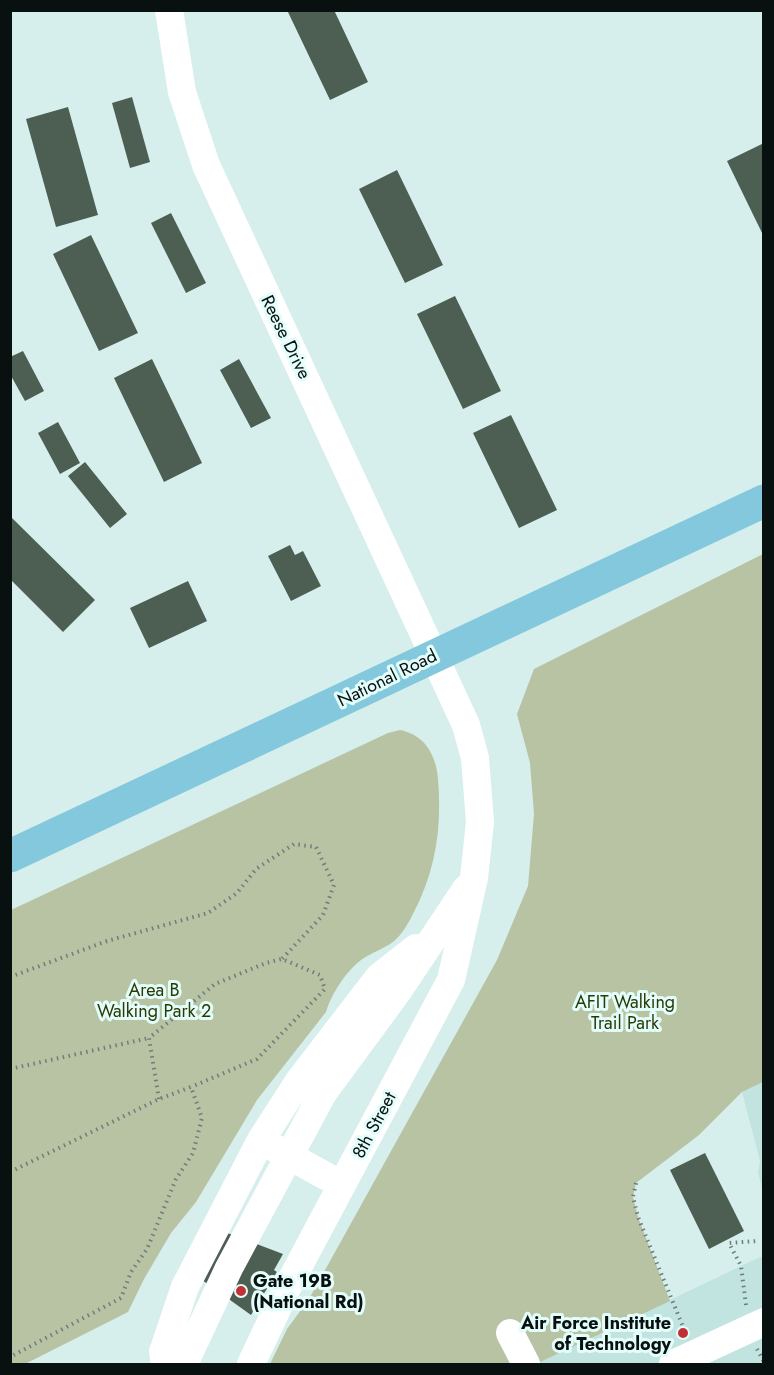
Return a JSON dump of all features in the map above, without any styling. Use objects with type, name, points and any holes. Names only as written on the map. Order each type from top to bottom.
[{"type":"main road","name":"National Road","points":[[10,856],[764,501]]},
{"type":"street","name":"Reese Drive","points":[[169,10],[182,92],[206,165],[434,655]]},
{"type":"street","name":"8th Street","points":[[250,1365],[450,980],[474,878],[480,822],[476,758],[466,725],[434,655]]},
{"type":"street","name":"8th Street","points":[[432,936],[474,878]]},
{"type":"street","points":[[194,1365],[281,1151],[299,1081],[379,977],[432,936]]},
{"type":"street","points":[[165,1365],[163,1352],[185,1287],[281,1151],[335,1098],[405,1002],[432,936]]},
{"type":"street","points":[[281,1151],[342,1185]]},
{"type":"street","points":[[173,1365],[174,1354],[200,1291],[281,1151]]},
{"type":"street","points":[[184,1365],[281,1151]]},
{"type":"street","points":[[690,1361],[755,1326]]},
{"type":"street","points":[[510,1333],[526,1365]]},
{"type":"path","points":[[10,977],[106,941],[208,913],[237,893],[256,869],[294,844],[316,847],[334,885],[323,915],[282,959],[266,963],[215,984],[149,1038],[10,1069]]},
{"type":"path","points":[[10,1172],[159,1099],[257,1059],[325,989],[320,975],[282,959]]},
{"type":"path","points":[[149,1038],[159,1099]]},
{"type":"path","points":[[10,1357],[121,1298],[131,1272],[147,1250],[176,1179],[193,1153],[202,1118],[191,1087]]},
{"type":"path","points":[[636,1183],[633,1197],[641,1226],[670,1300],[690,1361]]},
{"type":"path","points":[[755,1326],[741,1266],[729,1243],[757,1241]]},
{"type":"shaded area","points":[[763,1082],[763,1192],[758,1172],[760,1161],[742,1092]]},
{"type":"shaded area","name":"Air Force Institute of Technology","points":[[763,1256],[763,1364],[536,1364],[741,1266]]},
{"type":"green space","name":"AFIT Walking Trail Park","points":[[763,554],[763,1082],[742,1092],[699,1135],[636,1183],[633,1197],[638,1217],[670,1301],[536,1364],[270,1364],[287,1329],[309,1299],[497,960],[528,886],[534,814],[530,763],[517,714],[534,669]]},
{"type":"green space","name":"Area B Walking Park 2","points":[[400,730],[416,736],[428,747],[437,770],[439,797],[438,831],[432,864],[422,896],[408,924],[393,942],[361,960],[345,977],[335,991],[326,1012],[257,1100],[196,1202],[171,1233],[128,1312],[25,1364],[11,1364],[11,910],[388,733]]},
{"type":"building","points":[[287,10],[334,10],[368,82],[330,100]]},
{"type":"building","points":[[132,97],[150,162],[130,168],[112,103]]},
{"type":"building","points":[[68,107],[98,215],[56,227],[26,119]]},
{"type":"building","points":[[764,143],[764,237],[727,161]]},
{"type":"building","points":[[397,170],[443,265],[405,283],[359,189]]},
{"type":"building","points":[[171,213],[206,283],[186,293],[151,223]]},
{"type":"building","points":[[91,235],[138,333],[99,351],[53,254]]},
{"type":"building","points":[[455,296],[501,391],[463,409],[417,314]]},
{"type":"building","points":[[23,351],[44,391],[25,401],[10,374],[10,357]]},
{"type":"building","points":[[152,359],[202,463],[164,482],[114,378]]},
{"type":"building","points":[[239,359],[271,418],[251,428],[220,370]]},
{"type":"building","points":[[511,415],[557,510],[519,528],[473,433]]},
{"type":"building","points":[[58,422],[80,463],[60,474],[38,433]]},
{"type":"building","points":[[85,462],[127,514],[110,528],[68,476]]},
{"type":"building","points":[[10,516],[95,600],[63,632],[10,579]]},
{"type":"building","points":[[290,545],[295,555],[303,551],[321,586],[291,601],[268,556]]},
{"type":"building","points":[[188,581],[207,621],[149,648],[130,608]]},
{"type":"building","points":[[705,1153],[744,1231],[709,1249],[670,1170]]},
{"type":"building","name":"Gate 19B (National Rd)","points":[[206,1225],[283,1254],[274,1270],[277,1272],[251,1315],[184,1267]]},
{"type":"place","name":"Gate 19B (National Rd)","points":[[241,1291]]},
{"type":"place","name":"Air Force Institute of Technology","points":[[683,1333]]}]
